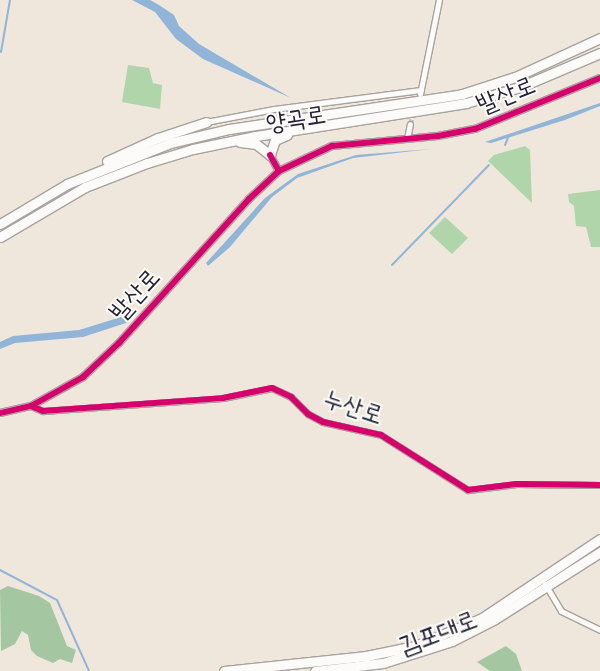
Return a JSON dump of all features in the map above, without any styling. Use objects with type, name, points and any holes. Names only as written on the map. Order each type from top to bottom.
[{"type":"main road","name":"양곡로","points":[[0,224],[67,184],[141,152],[206,133],[462,94],[515,77],[600,38]]},
{"type":"main road","name":"양곡로","points":[[0,237],[60,200],[116,174],[224,142],[466,103],[569,68],[600,54]]},
{"type":"main road","points":[[67,184],[129,150],[206,122]]},
{"type":"main road","points":[[224,142],[256,144],[270,156],[273,144],[279,138],[316,126]]},
{"type":"main road","name":"김포대로","points":[[315,671],[383,663],[434,648],[496,619],[545,583],[570,560],[600,539]]},
{"type":"main road","name":"김포대로","points":[[224,671],[366,656],[415,646],[482,618],[576,568],[600,552]]},
{"type":"main road","points":[[570,560],[576,568]]},
{"type":"main road","points":[[266,671],[279,665]]},
{"type":"street","points":[[206,122],[274,109],[421,92],[439,0]]},
{"type":"street","name":"발산로","points":[[0,413],[31,406],[71,386],[98,363],[248,199],[279,171],[332,146],[406,139],[475,129],[600,78]]},
{"type":"street","points":[[406,139],[410,124]]},
{"type":"street","points":[[270,156],[279,171]]},
{"type":"street","name":"누산로","points":[[31,406],[43,411],[223,398],[272,388],[291,397],[308,414],[323,422],[381,435],[468,490],[518,484],[600,485]]},
{"type":"street","points":[[545,583],[561,611],[600,630]]},
{"type":"green space","points":[[128,65],[149,68],[153,83],[162,85],[160,109],[122,102]]},
{"type":"green space","points":[[525,146],[530,150],[532,203],[488,161],[494,155]]},
{"type":"green space","points":[[600,190],[600,247],[591,247],[586,227],[576,226],[574,206],[569,202],[568,194]]},
{"type":"green space","points":[[445,217],[468,238],[452,254],[429,233]]},
{"type":"green space","points":[[8,586],[39,596],[50,603],[67,646],[76,650],[72,663],[60,659],[53,663],[37,656],[31,650],[28,635],[22,631],[15,644],[1,651],[0,590]]},
{"type":"green space","points":[[506,646],[516,654],[522,671],[490,671],[477,662]]},
{"type":"water","points":[[132,0],[150,0],[159,5],[174,15],[179,26],[199,44],[291,98],[203,59],[176,39],[155,12]]},
{"type":"water","points":[[600,103],[600,106],[565,120],[491,143],[485,142]]},
{"type":"water","points":[[431,149],[353,158],[297,178],[272,197],[230,247],[208,266],[206,263],[265,198],[298,174],[356,155]]},
{"type":"water","points":[[131,314],[129,322],[83,337],[15,343],[0,349],[0,342],[13,336],[79,330]]},
{"type":"waterway","points":[[1,52],[10,0]]},
{"type":"waterway","points":[[505,145],[508,138]]},
{"type":"waterway","points":[[392,265],[489,165]]},
{"type":"waterway","points":[[0,570],[57,600],[89,671]]},
{"type":"tunnel","points":[[410,124],[415,110]]},
{"type":"cycle path","points":[[270,155],[279,171],[332,146],[438,136],[475,129],[600,78]]},
{"type":"cycle path","points":[[0,413],[31,406],[83,377],[119,343],[249,199],[279,171]]},
{"type":"cycle path","points":[[31,406],[43,411],[223,398],[272,388],[291,397],[308,414],[323,422],[381,435],[468,490],[517,484],[600,485]]}]
